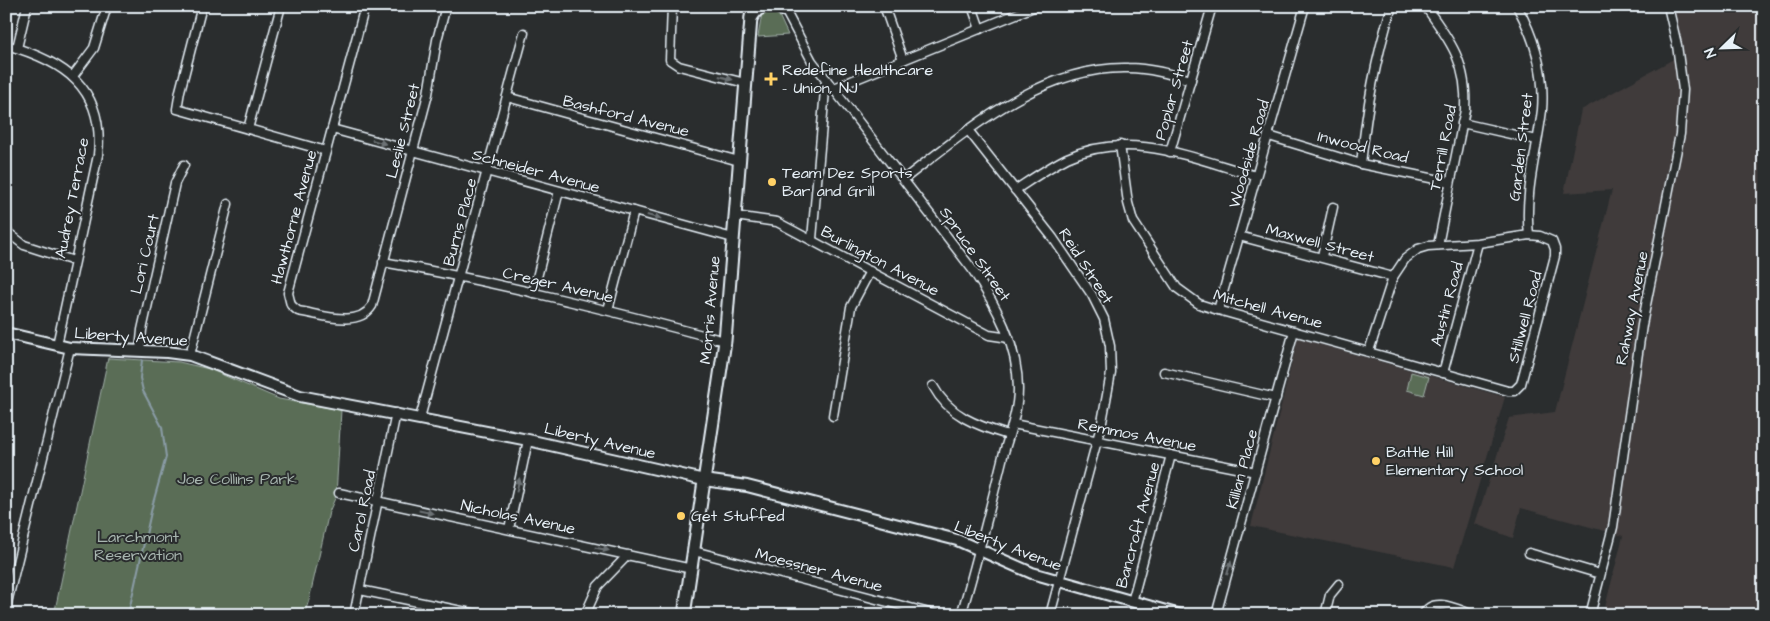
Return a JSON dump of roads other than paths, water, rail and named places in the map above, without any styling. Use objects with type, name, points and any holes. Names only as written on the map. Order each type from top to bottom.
[{"type":"main road","points":[[751,12],[765,6]]},
{"type":"main road","name":"Morris Avenue","points":[[684,615],[725,341],[751,12]]},
{"type":"street","points":[[17,48],[27,6]]},
{"type":"street","points":[[73,76],[94,48],[107,6]]},
{"type":"street","points":[[202,6],[176,107],[182,111],[326,151]]},
{"type":"street","points":[[248,129],[281,6]]},
{"type":"street","name":"Hawthorne Avenue","points":[[365,6],[288,293],[289,302],[298,310],[350,318],[364,316],[372,306],[383,262]]},
{"type":"street","name":"Leslie Street","points":[[383,262],[428,94],[437,40],[446,6]]},
{"type":"street","points":[[672,6],[670,60],[680,66],[745,84]]},
{"type":"street","points":[[884,6],[903,60]]},
{"type":"street","points":[[972,6],[980,29]]},
{"type":"street","points":[[834,88],[1036,6]]},
{"type":"street","name":"Poplar Street","points":[[1170,152],[1212,6]]},
{"type":"street","name":"Woodside Road","points":[[1218,310],[1305,6]]},
{"type":"street","points":[[1361,164],[1368,98],[1378,50],[1392,6]]},
{"type":"street","name":"Terrill Road","points":[[1425,6],[1450,40],[1462,70],[1466,100],[1438,245]]},
{"type":"street","name":"Garden Street","points":[[1517,6],[1531,34],[1540,70],[1542,108],[1527,205],[1529,236]]},
{"type":"street","name":"Rahway Avenue","points":[[1590,615],[1613,528],[1642,325],[1680,134],[1683,90],[1677,44],[1668,6]]},
{"type":"street","name":"Spruce Street","points":[[781,7],[803,47],[826,79],[904,179],[993,300],[1009,338],[1018,388],[1013,424],[1008,435],[981,550],[961,615]]},
{"type":"street","name":"Burns Place","points":[[420,418],[524,33]]},
{"type":"street","name":"Audrey Terrace","points":[[6,44],[50,60],[73,76],[84,90],[93,107],[99,135],[98,155],[57,345]]},
{"type":"street","points":[[904,179],[968,130],[1006,105],[1036,90],[1098,70],[1127,68],[1147,70],[1191,80]]},
{"type":"street","points":[[812,239],[826,79]]},
{"type":"street","name":"Bashford Avenue","points":[[507,97],[739,161]]},
{"type":"street","points":[[1462,123],[1537,140]]},
{"type":"street","name":"Schneider Avenue","points":[[332,129],[733,238]]},
{"type":"street","name":"Reid Street","points":[[968,130],[1058,246],[1092,295],[1104,320],[1110,346],[1111,366],[1102,422],[1050,615]]},
{"type":"street","name":"Inwood Road","points":[[1269,136],[1361,164],[1450,182]]},
{"type":"street","points":[[1015,190],[1068,158],[1100,148],[1120,145],[1134,145],[1170,152],[1256,176]]},
{"type":"street","name":"Mitchell Avenue","points":[[1120,145],[1128,204],[1133,221],[1177,288],[1198,304],[1508,391]]},
{"type":"street","name":"Lori Court","points":[[140,351],[142,330],[175,183],[184,165]]},
{"type":"street","points":[[533,293],[559,191]]},
{"type":"street","points":[[190,355],[228,204]]},
{"type":"street","points":[[1322,256],[1333,207]]},
{"type":"street","points":[[608,310],[634,212]]},
{"type":"street","name":"Burlington Avenue","points":[[735,216],[777,222],[989,335],[1009,338]]},
{"type":"street","points":[[6,231],[24,245],[74,261]]},
{"type":"street","name":"Maxwell Street","points":[[1239,236],[1322,256],[1393,277]]},
{"type":"street","points":[[1369,351],[1393,277],[1408,255],[1422,247],[1478,243],[1529,236]]},
{"type":"street","name":"Stillwell Road","points":[[1508,391],[1514,391],[1521,384],[1556,249],[1552,241],[1547,237],[1529,236]]},
{"type":"street","name":"Austin Road","points":[[1443,373],[1478,243]]},
{"type":"street","name":"Creger Avenue","points":[[383,262],[460,275],[608,310],[725,341]]},
{"type":"street","points":[[833,416],[851,307],[870,272]]},
{"type":"street","name":"Killian Place","points":[[1216,615],[1294,331]]},
{"type":"street","name":"Liberty Avenue","points":[[6,333],[70,348],[190,355],[300,396],[528,440],[704,480],[747,486],[957,540],[1018,568],[1058,582],[1180,615]]},
{"type":"street","points":[[6,607],[70,348]]},
{"type":"street","points":[[1164,372],[1276,398]]},
{"type":"street","points":[[933,386],[940,400],[975,426],[1008,435]]},
{"type":"street","name":"Carol Road","points":[[354,615],[396,413]]},
{"type":"street","name":"Remmos Avenue","points":[[1013,424],[1096,442],[1256,472]]},
{"type":"street","points":[[509,529],[528,440]]},
{"type":"street","name":"Bancroft Avenue","points":[[1132,602],[1171,455]]},
{"type":"street","name":"Nicholas Avenue","points":[[339,493],[692,569]]},
{"type":"street","name":"Moessner Avenue","points":[[694,551],[937,615]]},
{"type":"street","points":[[1529,553],[1600,574]]},
{"type":"street","points":[[585,615],[598,586],[628,555]]},
{"type":"street","points":[[1325,615],[1330,595],[1339,584]]},
{"type":"street","points":[[360,590],[481,615]]},
{"type":"street","points":[[1423,615],[1429,607],[1439,604],[1474,615]]},
{"type":"waterway","points":[[128,615],[153,503],[166,457],[162,427],[143,391],[140,378],[142,360]]},
{"type":"place","name":"Redefine Healthcare - Union, NJ","points":[[771,79]]},
{"type":"place","name":"Team Dez Sports Bar and Grill","points":[[772,182]]},
{"type":"place","name":"Battle Hill Elementary School","points":[[1376,461]]},
{"type":"place","name":"Get Stuffed","points":[[681,516]]},
{"type":"park label","name":"Joe Collins Park","points":[[237,479]]},
{"type":"park label","name":"Larchmont Reservation","points":[[138,546]]}]
